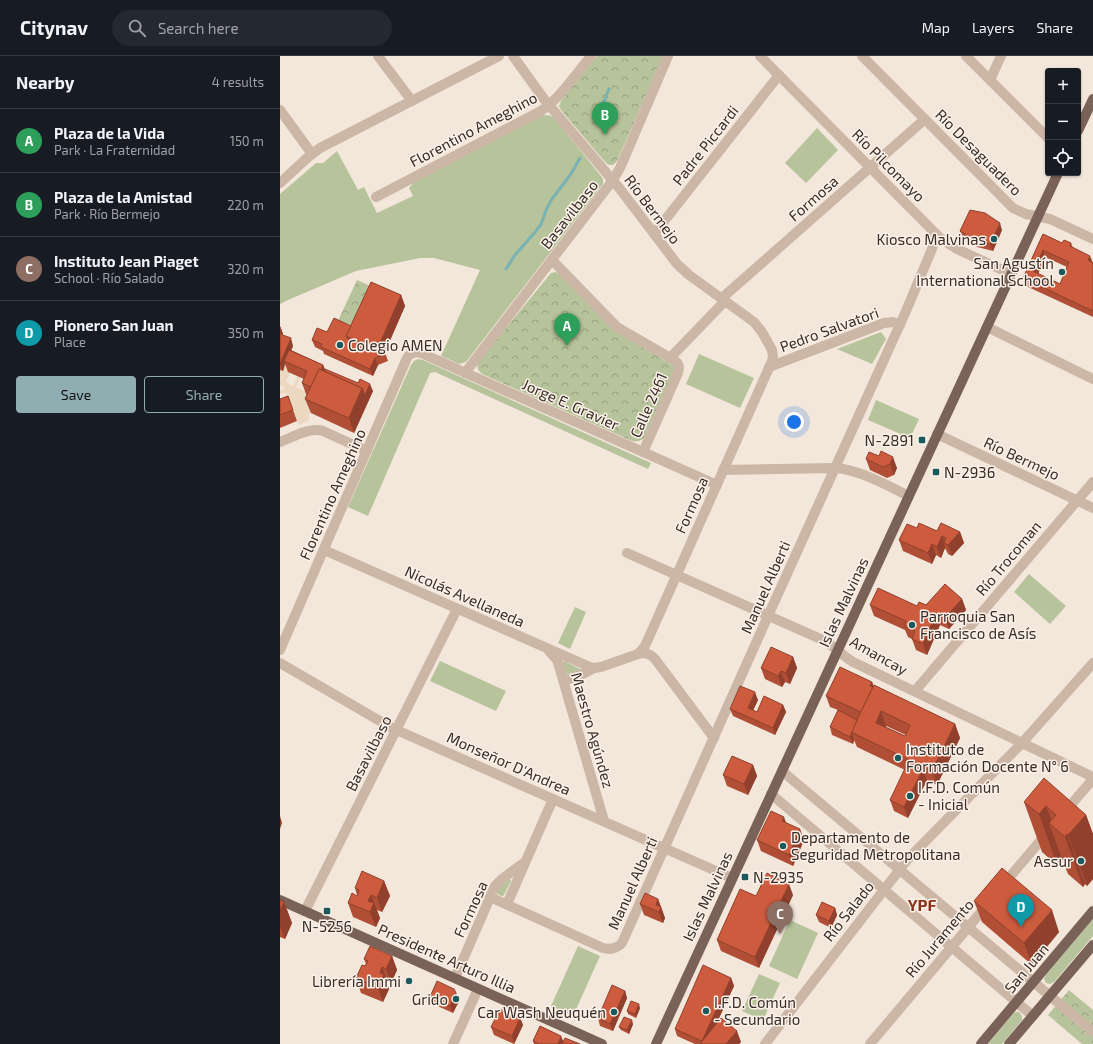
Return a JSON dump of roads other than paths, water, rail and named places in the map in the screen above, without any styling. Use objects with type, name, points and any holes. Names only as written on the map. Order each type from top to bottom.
[{"type":"main road","points":[[1081,125],[1093,100]]},
{"type":"main road","name":"Islas Malvinas","points":[[656,1044],[1057,176]]},
{"type":"main road","name":"Presidente Arturo Illia","points":[[280,900],[602,1044]]},
{"type":"main road","name":"San Juan","points":[[981,1044],[1093,911]]},
{"type":"main road","points":[[1009,1044],[1093,945]]},
{"type":"street","points":[[378,56],[412,101]]},
{"type":"street","points":[[280,183],[312,154],[325,145],[499,56]]},
{"type":"street","name":"Río Bermejo","points":[[513,56],[549,105],[613,180],[681,268],[754,322],[762,332],[773,353],[773,359],[769,367]]},
{"type":"street","name":"Florentino Ameghino","points":[[376,197],[540,111],[549,105],[559,95],[591,56]]},
{"type":"street","name":"Basavilbaso","points":[[464,372],[613,180],[620,168],[668,56]]},
{"type":"street","name":"Río Pilcomayo","points":[[760,56],[944,241],[957,249],[1011,274]]},
{"type":"street","name":"Río Desaguadero","points":[[862,56],[1008,204],[1019,211],[1050,219],[1093,239]]},
{"type":"street","points":[[966,56],[1045,135]]},
{"type":"street","points":[[990,80],[1001,56]]},
{"type":"street","name":"Padre Piccardi","points":[[654,234],[779,75]]},
{"type":"street","points":[[280,110],[312,154]]},
{"type":"street","name":"Formosa","points":[[723,300],[925,119]]},
{"type":"street","name":"Manuel Alberti","points":[[507,904],[606,949],[614,948],[620,945],[624,939],[900,325],[932,249],[936,234]]},
{"type":"street","points":[[552,260],[617,327],[670,358]]},
{"type":"street","name":"Calle 2461","points":[[643,452],[679,372],[678,365],[670,358],[723,300]]},
{"type":"street","name":"Pedro Salvatori","points":[[769,367],[884,322],[893,322],[900,325]]},
{"type":"street","points":[[986,327],[1093,379]]},
{"type":"street","name":"Florentino Ameghino","points":[[280,650],[407,358],[413,353]]},
{"type":"street","name":"Jorge E. Gravier","points":[[413,353],[421,353],[717,485]]},
{"type":"street","name":"Formosa","points":[[638,654],[645,646],[769,367]]},
{"type":"street","points":[[280,442],[310,430],[317,430],[323,431],[367,451]]},
{"type":"street","name":"Río Bermejo","points":[[937,434],[1093,508]]},
{"type":"street","points":[[723,470],[847,469],[857,472],[909,496]]},
{"type":"street","name":"Río Trocoman","points":[[915,691],[1093,482]]},
{"type":"street","name":"Nicolás Avellaneda","points":[[324,550],[594,668]]},
{"type":"street","name":"Amancay","points":[[627,553],[823,640],[853,662],[1093,778]]},
{"type":"street","name":"Basavilbaso","points":[[305,911],[457,609]]},
{"type":"street","name":"Maestro Agúndez","points":[[548,649],[557,660],[564,681],[604,821]]},
{"type":"street","points":[[564,681],[594,668],[645,653],[654,657],[714,738]]},
{"type":"street","name":"Río Salado","points":[[765,1044],[912,854],[1022,743],[1093,663]]},
{"type":"street","name":"Monseñor D'Andrea","points":[[280,664],[396,730],[732,878]]},
{"type":"street","points":[[782,771],[1093,1032]]},
{"type":"street","name":"Río Juramento","points":[[870,1044],[1093,778]]},
{"type":"street","points":[[771,794],[1032,1016]]},
{"type":"street","name":"Formosa","points":[[507,904],[553,799]]},
{"type":"street","name":"Formosa","points":[[455,978],[495,886],[499,881],[525,862]]},
{"type":"street","points":[[490,897],[507,904]]},
{"type":"street","points":[[453,1044],[478,988]]},
{"type":"waterway","points":[[602,106],[609,89]]},
{"type":"waterway","points":[[506,269],[515,255],[541,224],[552,199],[571,174],[580,158]]},
{"type":"place","name":"Plaza de la Amistad","points":[[605,135]]},
{"type":"place","name":"Kiosco Malvinas","points":[[994,239]]},
{"type":"place","name":"San Agustín International School","points":[[1062,272]]},
{"type":"place","name":"Colegio AMEN","points":[[340,345]]},
{"type":"place","name":"Plaza de la Vida","points":[[567,346]]},
{"type":"place","name":"N-2891","points":[[922,440]]},
{"type":"place","name":"N-2936","points":[[936,472]]},
{"type":"place","name":"Parroquia San Francisco de Asís","points":[[912,625]]},
{"type":"place","name":"Instituto de Formación Docente N° 6","points":[[898,758]]},
{"type":"place","name":"I.F.D. Común - Inicial","points":[[910,796]]},
{"type":"place","name":"Departamento de Seguridad Metropolitana","points":[[783,846]]},
{"type":"place","name":"Assur","points":[[1081,861]]},
{"type":"place","name":"N-2935","points":[[745,877]]},
{"type":"place","name":"N-5256","points":[[327,911]]},
{"type":"place","name":"Pionero San Juan","points":[[1021,927]]},
{"type":"place","name":"Instituto Jean Piaget","points":[[780,934]]},
{"type":"place","name":"Librería Immi","points":[[409,981]]},
{"type":"place","name":"Grido","points":[[456,999]]},
{"type":"place","name":"I.F.D. Común - Secundario","points":[[706,1011]]},
{"type":"place","name":"Car Wash Neuquén","points":[[614,1012]]},
{"type":"district","name":"YPF","points":[[922,904]]}]
